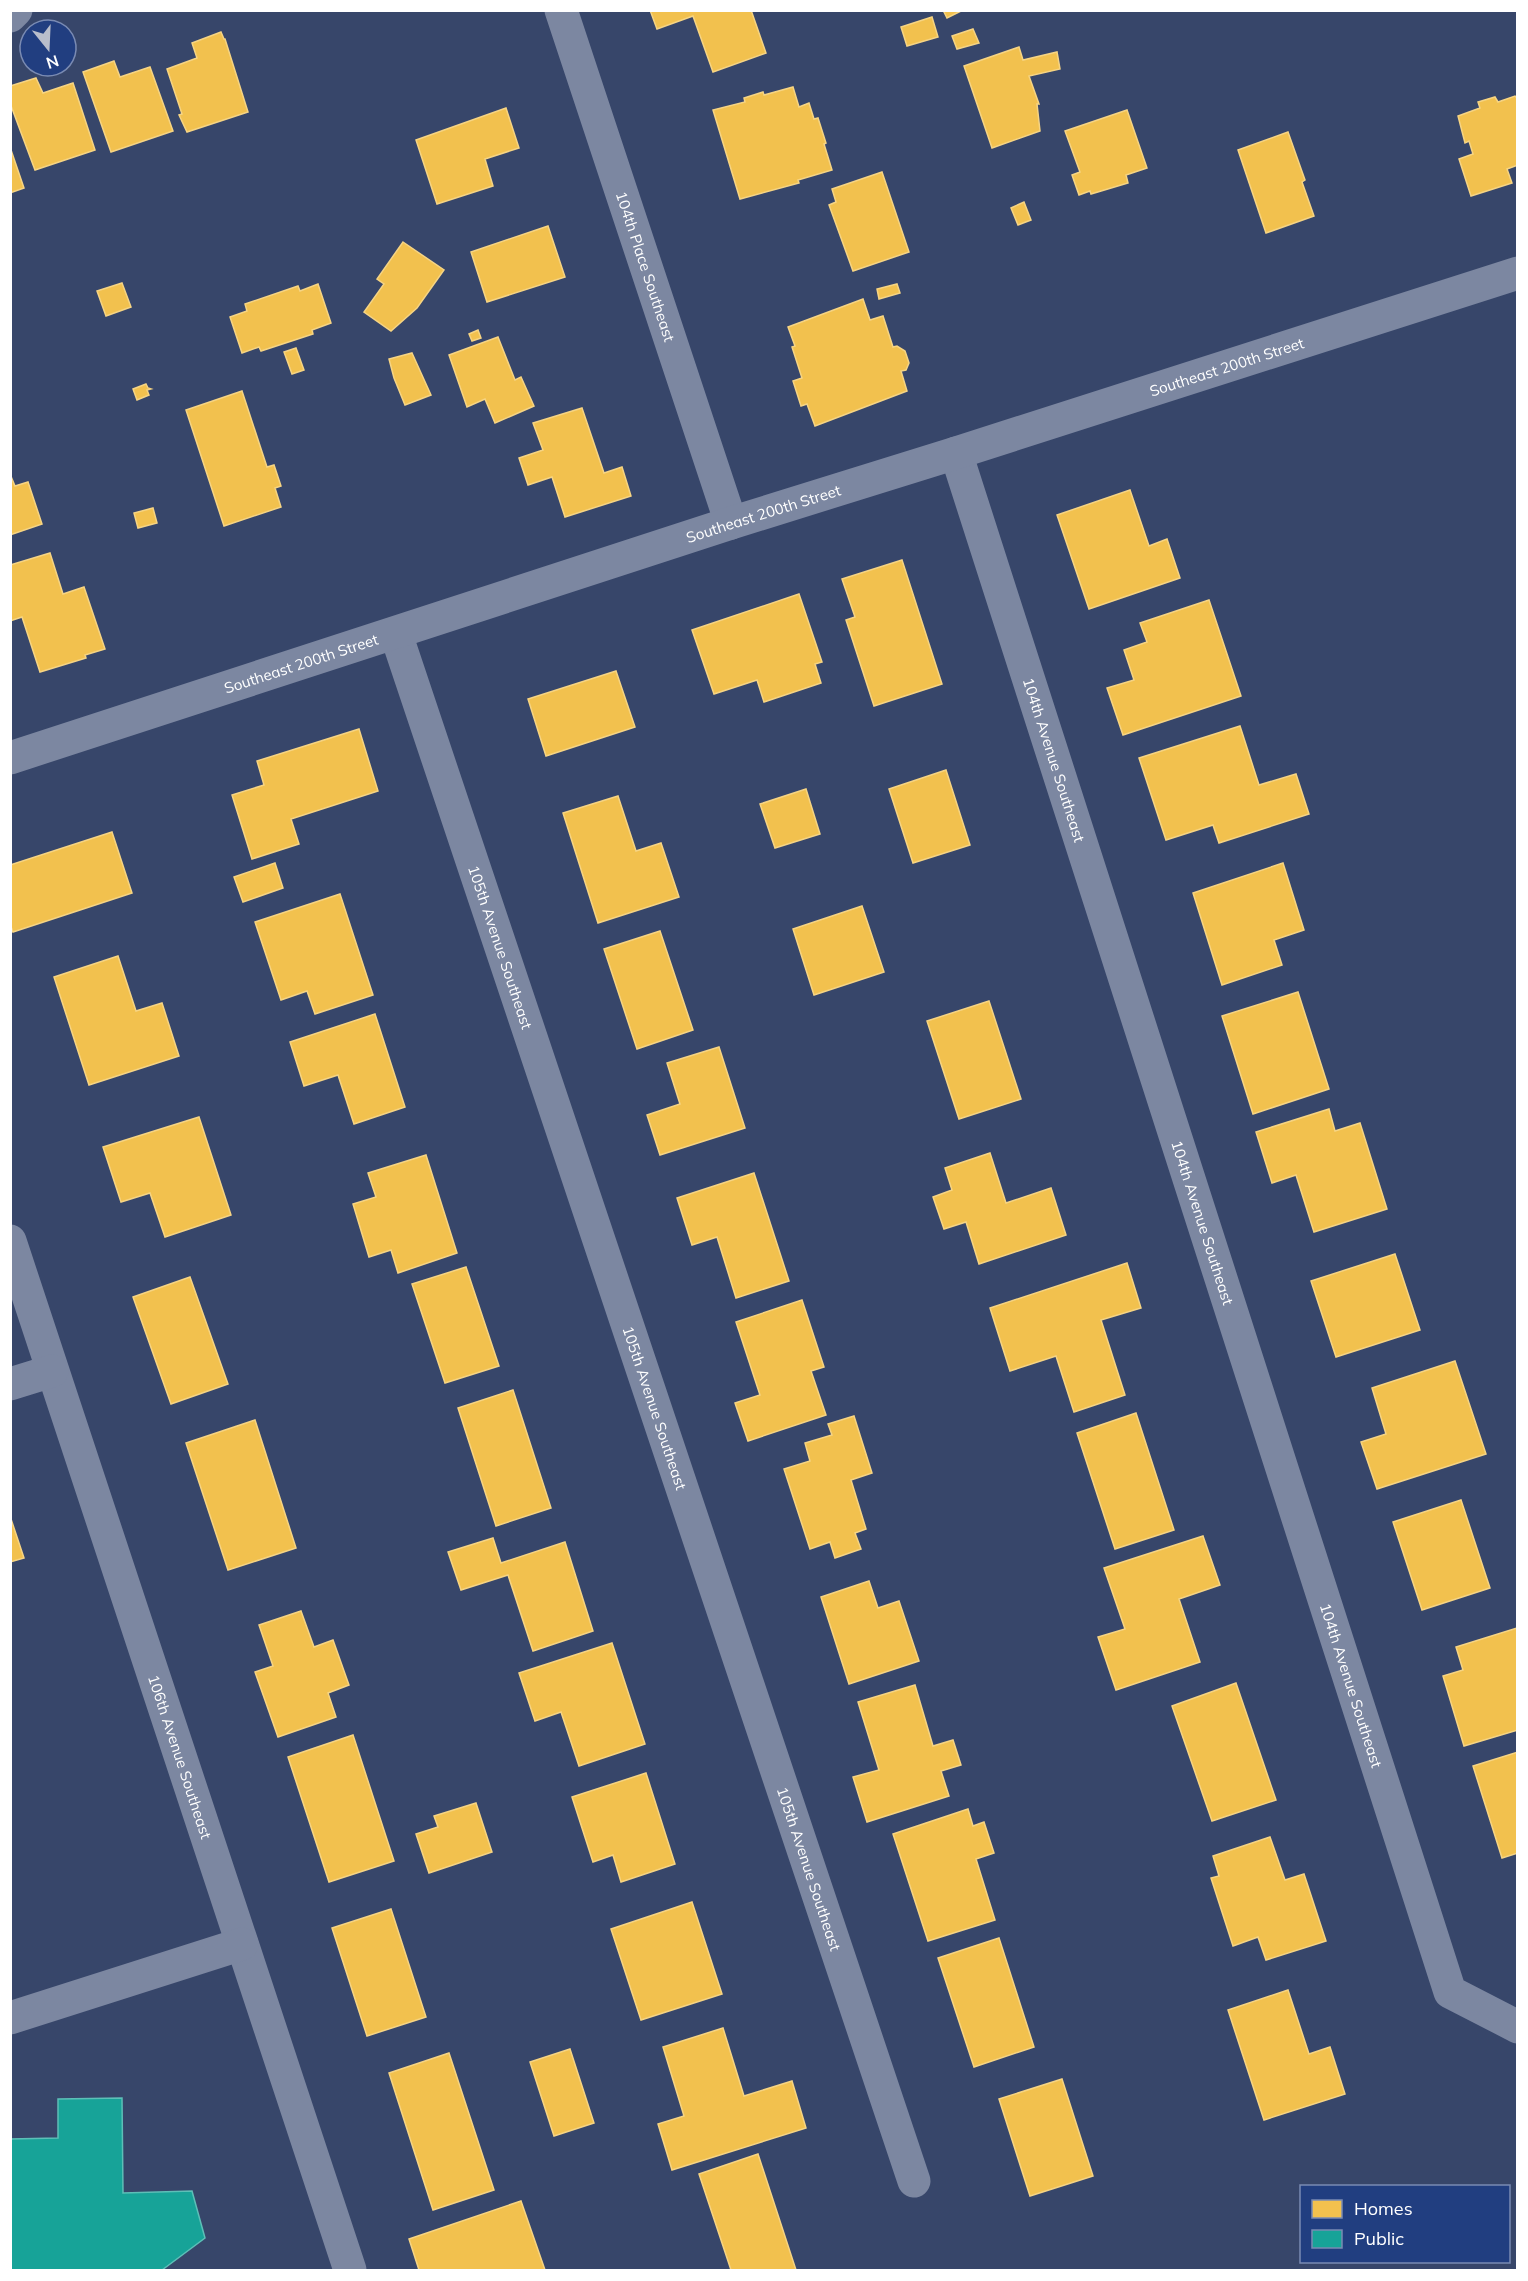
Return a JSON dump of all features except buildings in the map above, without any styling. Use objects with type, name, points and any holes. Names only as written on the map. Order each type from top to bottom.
[{"type":"street","points":[[10,16],[16,10]]},
{"type":"street","name":"104th Place Southeast","points":[[561,10],[731,523]]},
{"type":"street","name":"Southeast 200th Street","points":[[10,758],[731,523],[1518,273]]},
{"type":"street","name":"104th Avenue Southeast","points":[[956,453],[1450,1992],[1518,2027]]},
{"type":"street","name":"105th Avenue Southeast","points":[[396,634],[914,2181]]},
{"type":"street","name":"106th Avenue Southeast","points":[[10,1241],[350,2271]]},
{"type":"street","points":[[10,1384],[52,1371]]},
{"type":"street","points":[[10,2018],[242,1944]]}]
